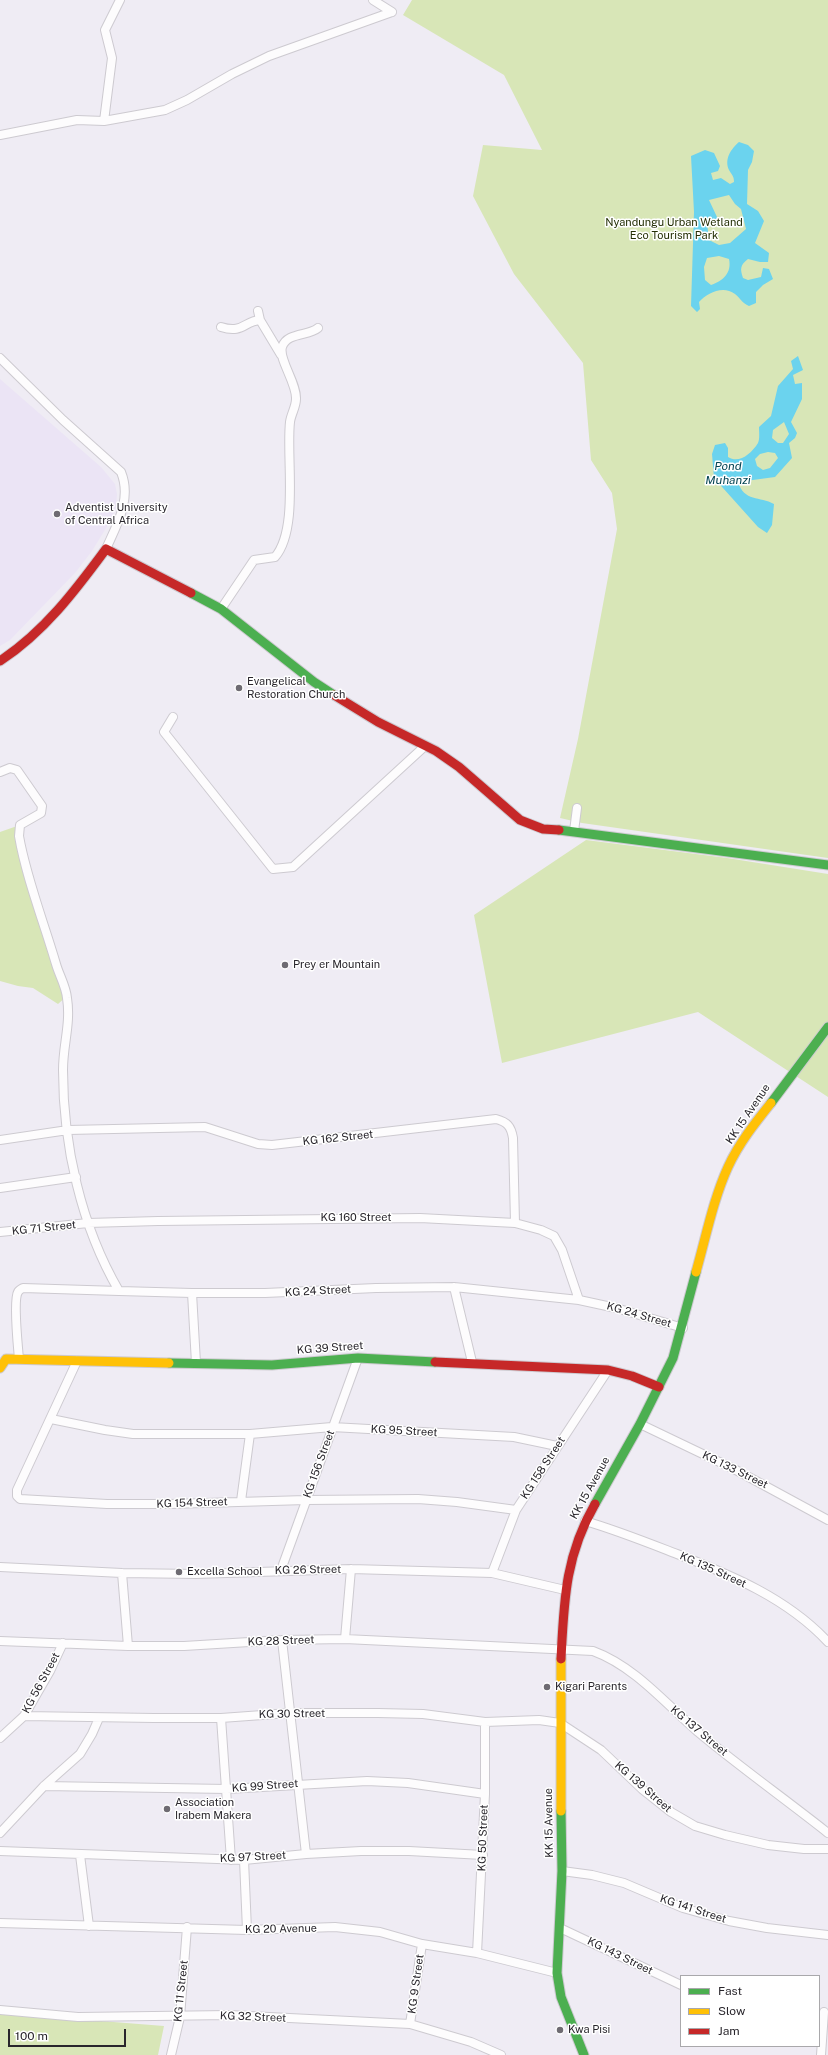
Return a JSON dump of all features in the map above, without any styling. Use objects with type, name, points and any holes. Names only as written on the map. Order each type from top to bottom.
[{"type":"street","points":[[104,121],[112,63],[104,30],[120,0]]},
{"type":"street","points":[[0,134],[77,120],[104,121],[165,110],[187,100],[232,74],[269,56],[392,12],[373,0]]},
{"type":"street","points":[[221,610],[254,560],[275,556],[285,538],[290,485],[290,421],[296,399],[293,380],[281,355],[260,320],[258,311]]},
{"type":"street","points":[[221,327],[238,329],[253,320],[260,320]]},
{"type":"street","points":[[281,355],[282,347],[285,342],[295,336],[314,331],[318,328]]},
{"type":"street","points":[[269,336],[276,340],[285,342]]},
{"type":"street","points":[[0,358],[58,415],[121,472],[125,482],[125,504],[106,548],[64,604],[40,628],[0,661]]},
{"type":"street","points":[[106,548],[221,610],[314,682],[378,722],[425,746],[458,767],[520,820],[544,830],[574,831],[828,865]]},
{"type":"street","points":[[173,717],[164,732],[273,869],[293,867],[425,746]]},
{"type":"street","points":[[0,772],[10,768],[17,770],[42,806],[41,813],[20,825],[19,836],[57,970],[67,996],[69,1021],[63,1070],[68,1130],[76,1176],[88,1223],[98,1252],[119,1291]]},
{"type":"street","points":[[574,831],[577,808]]},
{"type":"street","name":"KK 15 Avenue","points":[[584,2055],[561,1997],[557,1973],[562,1871],[560,1723],[562,1648],[565,1590],[572,1556],[585,1521],[640,1424],[674,1358],[717,1195],[728,1167],[742,1141],[828,1027]]},
{"type":"street","name":"KG 162 Street","points":[[68,1130],[205,1127],[258,1144],[272,1145],[496,1119],[505,1121],[511,1128],[513,1138],[515,1223]]},
{"type":"street","points":[[0,1140],[68,1130]]},
{"type":"street","points":[[0,1188],[76,1176]]},
{"type":"street","name":"KG 160 Street","points":[[88,1223],[413,1218],[515,1223],[540,1230],[554,1236],[562,1250],[578,1300]]},
{"type":"street","name":"KG 71 Street","points":[[0,1232],[88,1223]]},
{"type":"street","points":[[454,1287],[472,1362]]},
{"type":"street","name":"KG 24 Street","points":[[19,1359],[16,1313],[17,1296],[19,1290],[23,1288],[192,1293],[296,1292],[376,1288],[454,1287],[578,1300],[616,1308],[683,1328]]},
{"type":"street","points":[[192,1293],[196,1363]]},
{"type":"street","name":"KG 39 Street","points":[[3,1359],[272,1365],[358,1358],[472,1362],[608,1370],[632,1376],[659,1387]]},
{"type":"street","name":"KG 156 Street","points":[[281,1570],[332,1427],[348,1390],[358,1358]]},
{"type":"street","points":[[0,1368],[3,1359]]},
{"type":"street","name":"KG 154 Street","points":[[76,1361],[18,1490],[17,1496],[20,1500],[115,1504],[418,1499],[457,1502],[516,1510]]},
{"type":"street","name":"KG 158 Street","points":[[492,1573],[516,1510],[608,1370]]},
{"type":"street","name":"KG 95 Street","points":[[51,1419],[105,1430],[134,1434],[250,1434],[332,1427],[514,1437],[557,1446]]},
{"type":"street","name":"KG 133 Street","points":[[640,1424],[734,1469],[828,1520]]},
{"type":"street","points":[[241,1502],[250,1434]]},
{"type":"street","name":"KG 135 Street","points":[[585,1521],[629,1534],[703,1564],[750,1586],[784,1603],[811,1624],[828,1642]]},
{"type":"street","name":"KG 26 Street","points":[[0,1567],[122,1573],[196,1574],[281,1570],[351,1569],[492,1573],[565,1590]]},
{"type":"street","points":[[345,1639],[351,1569]]},
{"type":"street","points":[[122,1573],[128,1646]]},
{"type":"street","name":"KG 28 Street","points":[[0,1641],[128,1646],[184,1646],[282,1640],[345,1639],[562,1648]]},
{"type":"street","points":[[282,1640],[306,1854]]},
{"type":"street","name":"KG 56 Street","points":[[0,1738],[24,1716],[50,1670],[63,1643]]},
{"type":"street","name":"KG 137 Street","points":[[562,1648],[593,1650],[610,1657],[630,1671],[699,1732],[828,1833]]},
{"type":"street","name":"KG 30 Street","points":[[24,1716],[99,1718],[221,1718],[290,1714],[424,1714],[486,1722],[540,1720],[560,1723]]},
{"type":"street","points":[[0,1833],[44,1786],[80,1754],[92,1734],[99,1718]]},
{"type":"street","points":[[221,1718],[231,1860]]},
{"type":"street","name":"KG 50 Street","points":[[477,1953],[483,1855],[486,1722]]},
{"type":"street","name":"KG 139 Street","points":[[560,1723],[601,1750],[642,1789],[671,1812],[695,1826],[768,1845],[804,1849],[828,1849]]},
{"type":"street","name":"KG 99 Street","points":[[44,1786],[226,1789],[367,1781],[408,1783],[485,1794]]},
{"type":"street","name":"KG 97 Street","points":[[0,1851],[231,1860],[306,1854],[409,1851],[483,1855]]},
{"type":"street","points":[[80,1854],[89,1926]]},
{"type":"street","points":[[244,1860],[247,1930]]},
{"type":"street","name":"KG 141 Street","points":[[562,1871],[592,1875],[624,1883],[683,1908],[729,1921],[767,1928],[828,1935]]},
{"type":"street","name":"KG 20 Avenue","points":[[0,1923],[187,1927],[247,1930],[335,1927],[380,1932],[422,1944],[477,1953],[557,1973]]},
{"type":"street","name":"KG 11 Street","points":[[171,2055],[180,2017],[187,1927]]},
{"type":"street","name":"KG 143 Street","points":[[560,1928],[680,1984]]},
{"type":"street","name":"KG 9 Street","points":[[410,2024],[422,1944]]},
{"type":"street","name":"KG 32 Street","points":[[0,2010],[78,2017],[180,2017],[228,2015],[410,2024],[471,2042],[501,2055]]},
{"type":"street","points":[[821,2055],[824,2012]]},
{"type":"shaded area","name":"Adventist University of Central Africa","points":[[0,379],[101,467],[115,484],[117,494],[116,507],[111,520],[92,551],[75,573],[10,640],[0,646]]},
{"type":"green space","name":"Nyandungu Urban Wetland Eco Tourism Park","points":[[412,0],[828,0],[828,858],[582,823],[560,818],[578,739],[617,529],[612,493],[591,460],[583,363],[514,274],[473,196],[483,145],[542,150],[504,75],[403,15]]},
{"type":"green space","points":[[20,825],[19,836],[67,996],[58,1004],[33,988],[0,981],[0,832]]},
{"type":"green space","points":[[586,840],[727,858],[828,874],[828,1097],[698,1012],[502,1063],[474,915]]},
{"type":"green space","points":[[0,2013],[164,2026],[158,2055],[0,2055]]},
{"type":"water","points":[[739,142],[748,145],[754,151],[752,162],[748,170],[747,204],[758,211],[764,221],[755,243],[769,253],[768,262],[748,259],[743,263],[741,270],[742,275],[743,278],[748,280],[761,277],[763,268],[769,269],[773,279],[763,285],[756,292],[756,303],[749,306],[730,291],[720,290],[711,293],[702,299],[699,302],[700,309],[697,312],[691,306],[694,212],[691,156],[705,150],[714,153],[720,166],[718,171],[711,173],[713,180],[721,178],[730,184],[734,182],[734,180],[727,162],[729,154]],"holes":[[[729,195],[735,204],[741,209],[746,229],[730,243],[719,245],[709,240],[707,223],[712,220],[720,225],[723,223],[717,217],[709,200]],[[719,256],[729,259],[730,264],[728,272],[723,279],[711,285],[705,280],[704,267],[707,258]]]},
{"type":"water","name":"Pond Muhanzi","points":[[798,356],[803,370],[793,375],[795,384],[802,383],[802,399],[791,422],[797,433],[795,438],[789,443],[792,458],[775,477],[738,482],[744,493],[748,496],[774,504],[772,525],[767,533],[758,527],[714,478],[712,454],[715,445],[725,443],[728,448],[728,457],[732,459],[740,459],[755,447],[759,439],[759,427],[771,416],[778,386],[793,369],[791,361]],"holes":[[[784,422],[789,434],[783,443],[778,443],[772,438],[773,430]],[[768,452],[775,453],[778,458],[770,468],[763,470],[757,466],[755,459],[760,454]]]},
{"type":"traffic: fast","points":[[191,593],[221,609],[314,682],[334,695]]},
{"type":"traffic: fast","points":[[559,830],[828,865]]},
{"type":"traffic: fast","points":[[771,1103],[828,1027]]},
{"type":"traffic: fast","points":[[595,1504],[640,1424],[673,1358],[696,1272]]},
{"type":"traffic: fast","points":[[169,1363],[272,1365],[358,1358],[435,1362]]},
{"type":"traffic: fast","points":[[561,1811],[562,1871],[557,1973],[561,1997],[584,2055]]},
{"type":"traffic: slow","points":[[696,1272],[714,1205],[728,1167],[742,1141],[771,1103]]},
{"type":"traffic: slow","points":[[0,1368],[6,1359],[169,1363]]},
{"type":"traffic: slow","points":[[561,1659],[561,1811]]},
{"type":"traffic: jam","points":[[0,661],[16,650],[45,624],[83,580],[106,549],[191,593]]},
{"type":"traffic: jam","points":[[334,695],[378,722],[436,751],[459,767],[520,820],[543,829],[559,830]]},
{"type":"traffic: jam","points":[[435,1362],[608,1370],[632,1376],[659,1387]]},
{"type":"traffic: jam","points":[[561,1659],[563,1618],[568,1579],[577,1542],[595,1504]]},
{"type":"place","name":"Adventist University of Central Africa","points":[[57,514]]},
{"type":"place","name":"Evangelical Restoration Church","points":[[239,688]]},
{"type":"place","name":"Prey er Mountain","points":[[285,965]]},
{"type":"place","name":"Excella School","points":[[179,1572]]},
{"type":"place","name":"Kigari Parents","points":[[547,1687]]},
{"type":"place","name":"Association Irabem Makera","points":[[167,1809]]},
{"type":"place","name":"Kwa Pisi","points":[[560,2030]]}]
